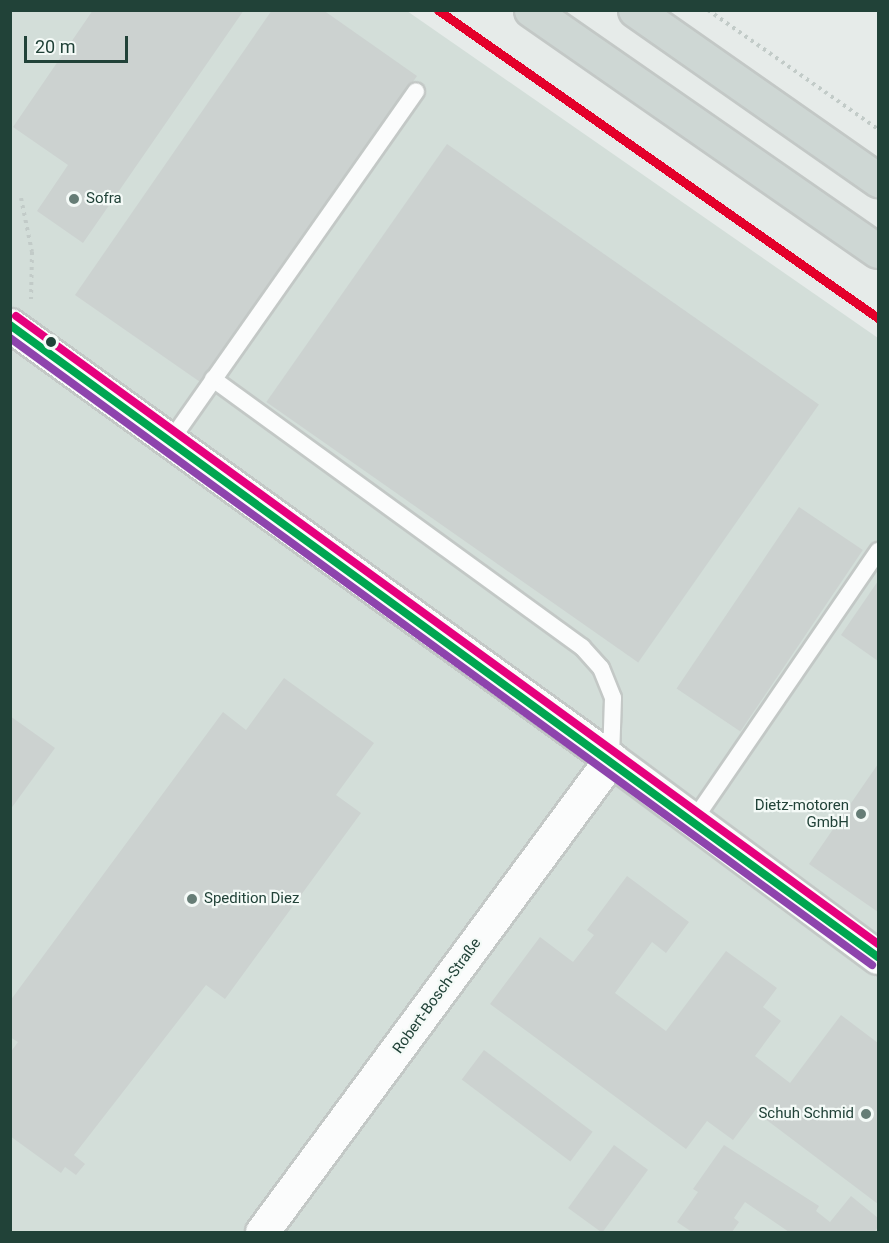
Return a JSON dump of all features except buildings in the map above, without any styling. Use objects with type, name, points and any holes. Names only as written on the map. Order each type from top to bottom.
[{"type":"main road","points":[[531,10],[879,251]]},
{"type":"main road","points":[[634,10],[879,180]]},
{"type":"street","points":[[20,332],[611,759],[879,957]]},
{"type":"street","name":"Robert-Bosch-Straße","points":[[262,1233],[611,759]]},
{"type":"lane","points":[[171,440],[416,92]]},
{"type":"lane","points":[[213,379],[582,647],[601,668],[613,698],[611,759]]},
{"type":"lane","points":[[694,820],[879,551]]},
{"type":"path","points":[[708,10],[879,129]]},
{"type":"path","points":[[20,332],[32,252],[21,198]]},
{"type":"shaded area","points":[[10,11],[407,11],[878,338],[878,1232],[11,1232]]},
{"type":"transit line","points":[[438,10],[878,318]]},
{"type":"transit line","points":[[16,316],[878,944]]},
{"type":"transit line","points":[[10,325],[878,957]]},
{"type":"transit line","points":[[10,338],[872,965]]},
{"type":"place","name":"Sofra","points":[[74,199]]},
{"type":"place","name":"Dietz‐motoren GmbH","points":[[861,814]]},
{"type":"place","name":"Spedition Diez","points":[[192,899]]},
{"type":"place","name":"Schuh Schmid","points":[[866,1114]]}]
